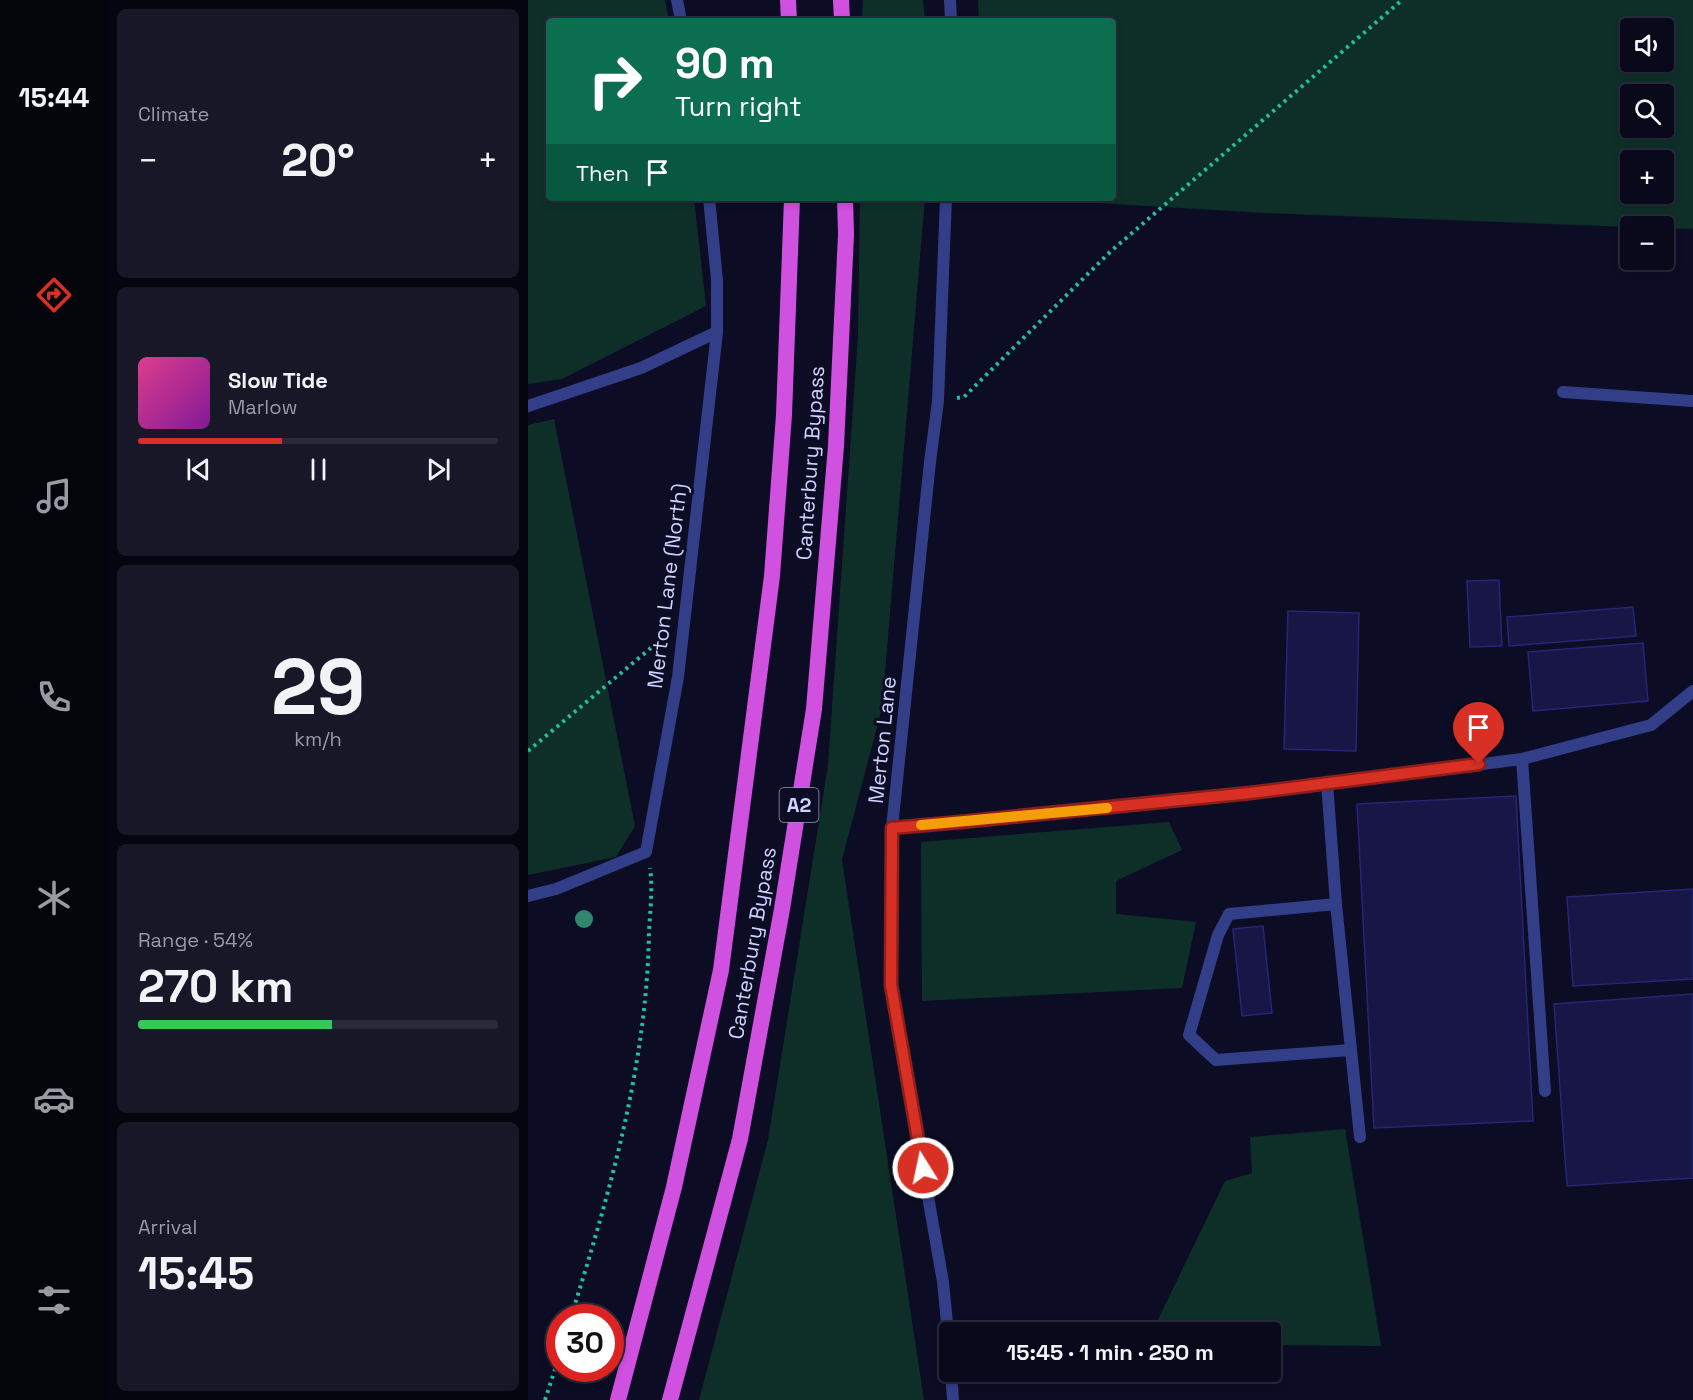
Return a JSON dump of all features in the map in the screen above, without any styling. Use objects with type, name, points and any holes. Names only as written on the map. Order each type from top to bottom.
[{"type":"highway","points":[[788,0],[789,18]]},
{"type":"highway","points":[[841,0],[842,18]]},
{"type":"highway","name":"Canterbury Bypass","points":[[618,1400],[674,1187],[721,970],[772,576],[784,415],[792,201]]},
{"type":"highway","name":"Canterbury Bypass","points":[[670,1400],[740,1139],[783,909],[814,709],[836,446],[846,235],[845,201]]},
{"type":"street","points":[[677,0],[680,18]]},
{"type":"street","points":[[950,0],[951,18]]},
{"type":"street","name":"Merton Lane (North)","points":[[646,852],[678,676],[717,332],[717,280],[709,201]]},
{"type":"street","name":"Merton Lane","points":[[946,201],[938,401],[892,828],[891,985],[943,1282],[947,1322]]},
{"type":"street","points":[[528,406],[641,368],[717,332]]},
{"type":"street","points":[[1563,392],[1693,401]]},
{"type":"street","points":[[892,828],[1215,797],[1522,759],[1651,725],[1693,691]]},
{"type":"street","points":[[1522,759],[1545,1091]]},
{"type":"street","points":[[1327,783],[1336,904],[1360,1137]]},
{"type":"street","points":[[528,896],[556,889],[646,852]]},
{"type":"street","points":[[1336,904],[1229,914],[1218,935],[1189,1035],[1216,1060],[1351,1050]]},
{"type":"street","points":[[952,1382],[953,1400]]},
{"type":"path","points":[[938,401],[964,397],[1110,252],[1402,0]]},
{"type":"path","points":[[528,751],[685,619]]},
{"type":"path","points":[[575,1304],[597,1234],[630,1103],[648,972],[650,872],[646,852]]},
{"type":"path","points":[[545,1400],[551,1382]]},
{"type":"green space","points":[[528,0],[665,0],[668,18],[546,18],[546,201],[694,201],[706,306],[562,379],[528,384]]},
{"type":"green space","points":[[863,0],[923,0],[925,18],[862,18]]},
{"type":"green space","points":[[978,0],[1693,0],[1693,229],[1674,228],[1674,216],[1620,216],[1620,227],[1266,213],[1062,201],[1116,201],[1116,18],[979,18]]},
{"type":"green space","points":[[860,201],[925,201],[882,708],[842,860],[924,1400],[699,1400],[768,1140],[828,765],[858,336]]},
{"type":"green space","points":[[554,419],[635,826],[616,857],[528,875],[528,425]]},
{"type":"green space","points":[[1169,822],[1182,850],[1116,881],[1116,914],[1196,922],[1182,988],[922,1001],[921,842]]},
{"type":"green space","points":[[1345,1129],[1381,1346],[1281,1345],[1281,1322],[1157,1322],[1225,1181],[1252,1173],[1250,1137]]},
{"type":"building","points":[[1499,580],[1502,646],[1470,647],[1467,581]]},
{"type":"building","points":[[1633,607],[1636,636],[1509,646],[1507,617]]},
{"type":"building","points":[[1288,611],[1359,613],[1356,751],[1284,749]]},
{"type":"building","points":[[1643,643],[1648,701],[1533,711],[1528,652]]},
{"type":"building","points":[[1516,796],[1533,1121],[1374,1128],[1357,804]]},
{"type":"building","points":[[1693,889],[1693,979],[1573,986],[1567,897]]},
{"type":"building","points":[[1263,926],[1272,1013],[1242,1016],[1233,929]]},
{"type":"building","points":[[1693,994],[1693,1178],[1567,1186],[1554,1004]]},
{"type":"slow traffic","points":[[921,825],[1107,808]]},
{"type":"route","points":[[923,1168],[891,985],[892,828],[1250,793],[1479,764]]}]
